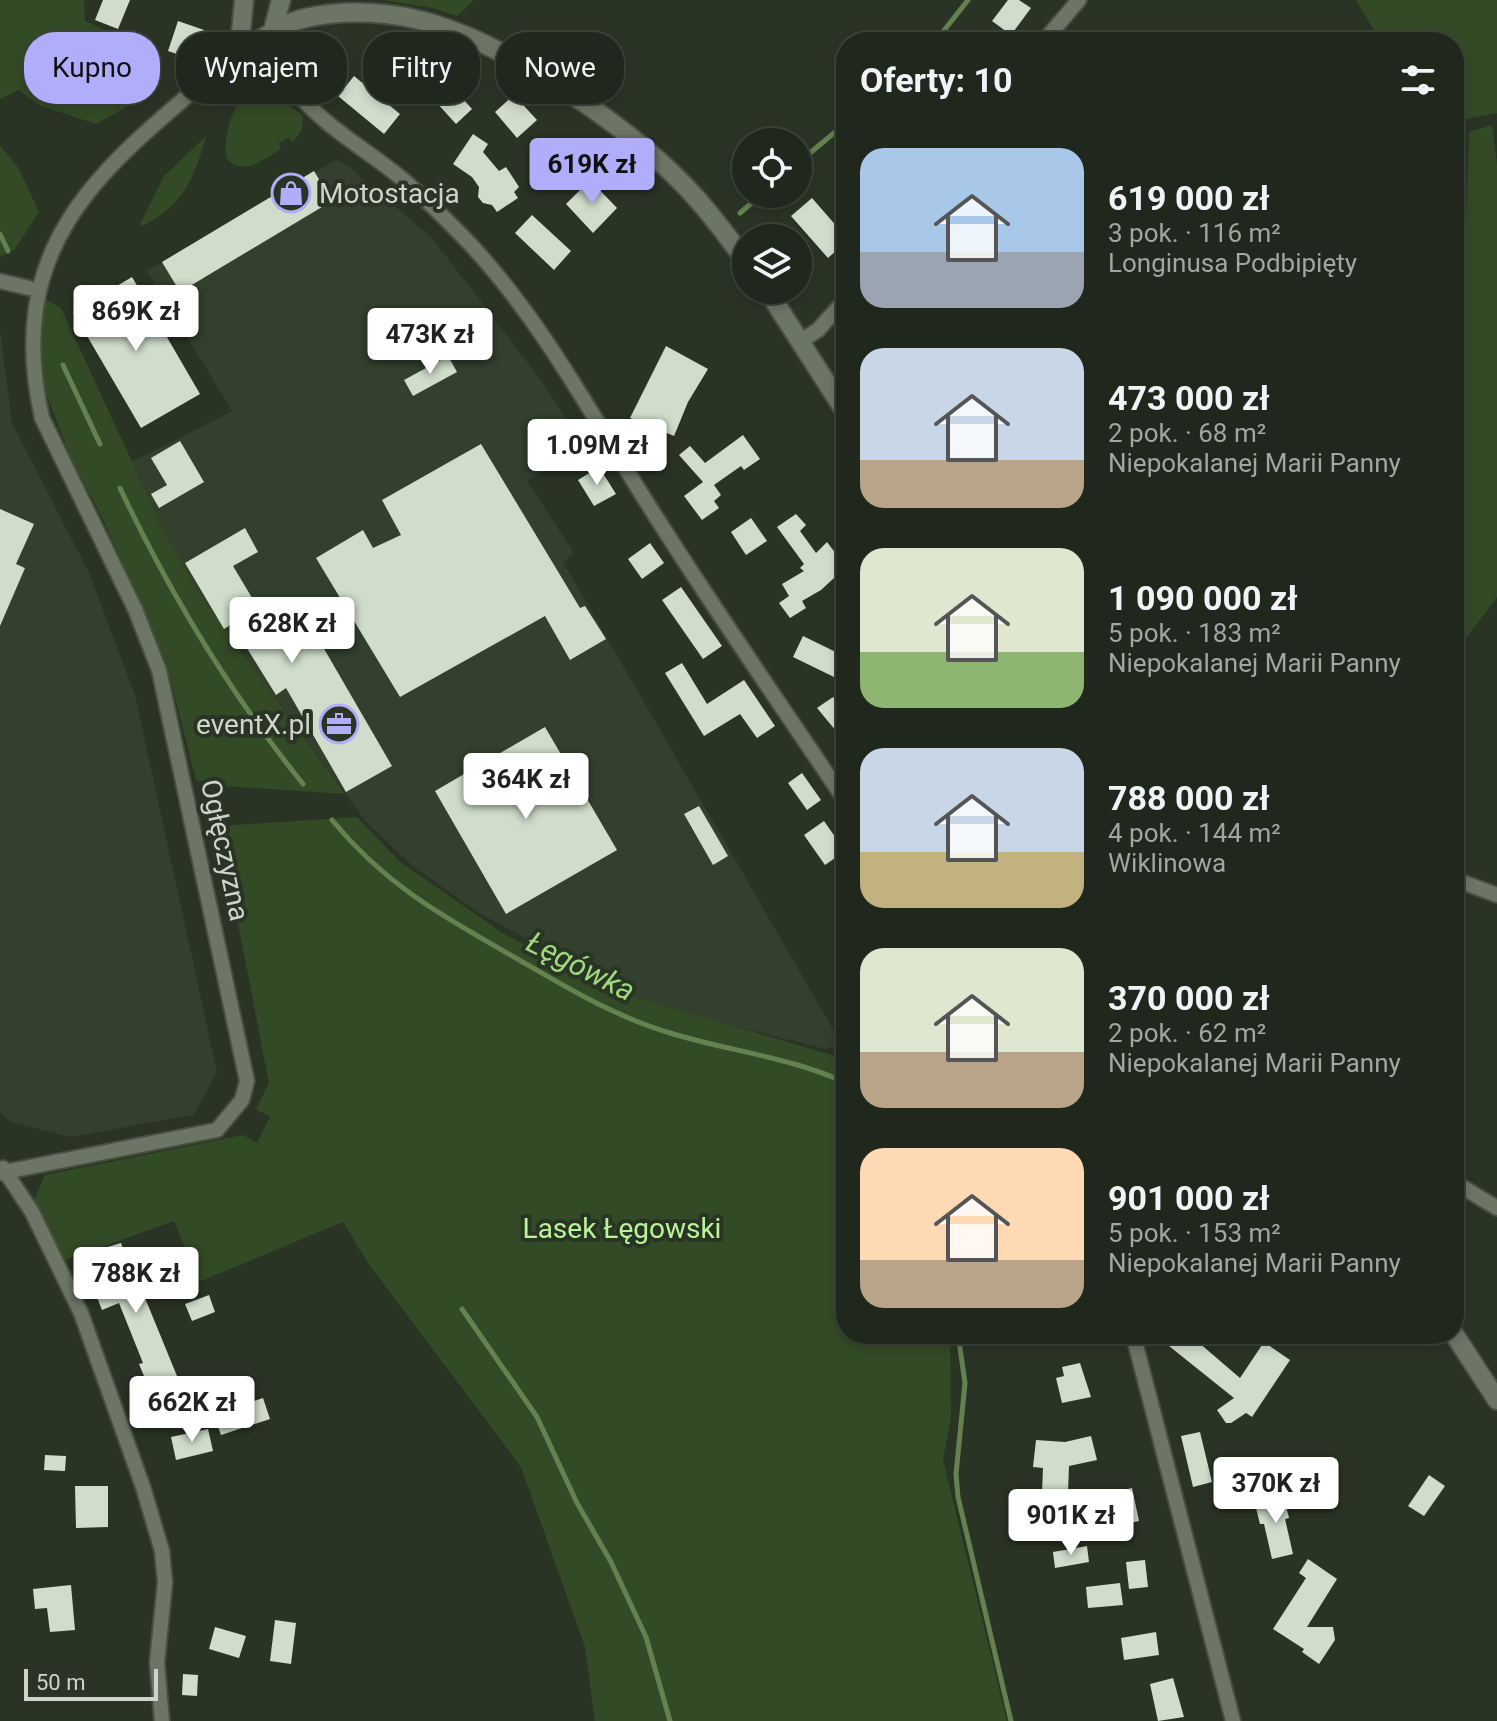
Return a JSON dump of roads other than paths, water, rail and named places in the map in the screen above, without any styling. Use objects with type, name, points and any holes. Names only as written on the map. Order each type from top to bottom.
[{"type":"street","points":[[241,32],[244,0]]},
{"type":"street","points":[[273,32],[281,0]]},
{"type":"street","points":[[314,0],[338,13]]},
{"type":"street","points":[[1052,32],[1079,0]]},
{"type":"street","points":[[276,32],[306,17],[338,13],[370,14],[426,22],[517,61],[614,123],[696,197],[732,243]]},
{"type":"street","points":[[0,281],[29,288],[51,234],[91,179],[178,104]]},
{"type":"street","points":[[309,104],[316,113],[400,177],[443,217],[521,302],[659,522],[836,787]]},
{"type":"street","name":"Ogłęczyzna","points":[[2,1170],[217,1130],[242,1100],[247,1081],[159,670],[135,609],[42,418],[34,395],[27,347],[29,288]]},
{"type":"street","points":[[776,304],[836,398]]},
{"type":"street","points":[[799,342],[818,330],[836,310]]},
{"type":"street","points":[[1464,883],[1497,895]]},
{"type":"street","points":[[2,1170],[32,1212],[81,1313],[126,1434],[162,1551],[165,1582],[157,1663],[162,1721]]},
{"type":"street","points":[[1464,1188],[1497,1208]]},
{"type":"street","points":[[1136,1344],[1233,1721]]},
{"type":"street","points":[[1461,1344],[1497,1400]]},
{"type":"waterway","points":[[943,32],[968,0]]},
{"type":"waterway","points":[[812,151],[836,131]]},
{"type":"waterway","points":[[740,213],[746,208]]},
{"type":"waterway","name":"Łęgówka","points":[[0,234],[8,251]]},
{"type":"waterway","name":"Łęgówka","points":[[63,365],[100,444]]},
{"type":"waterway","name":"Łęgówka","points":[[120,488],[159,566],[203,642],[276,750],[303,784]]},
{"type":"waterway","name":"Łęgówka","points":[[332,820],[375,865],[419,900],[593,1002],[670,1033],[781,1060],[836,1079]]},
{"type":"waterway","points":[[462,1309],[537,1417],[577,1503],[611,1562],[646,1637],[670,1721]]},
{"type":"waterway","name":"Łęgówka","points":[[959,1344],[965,1383],[956,1474],[958,1497],[1011,1721]]},
{"type":"place","name":"Motostacja","points":[[291,193]]},
{"type":"place","name":"eventX.pl","points":[[339,724]]},
{"type":"park label","name":"Lasek Łęgowski","points":[[622,1228]]}]
